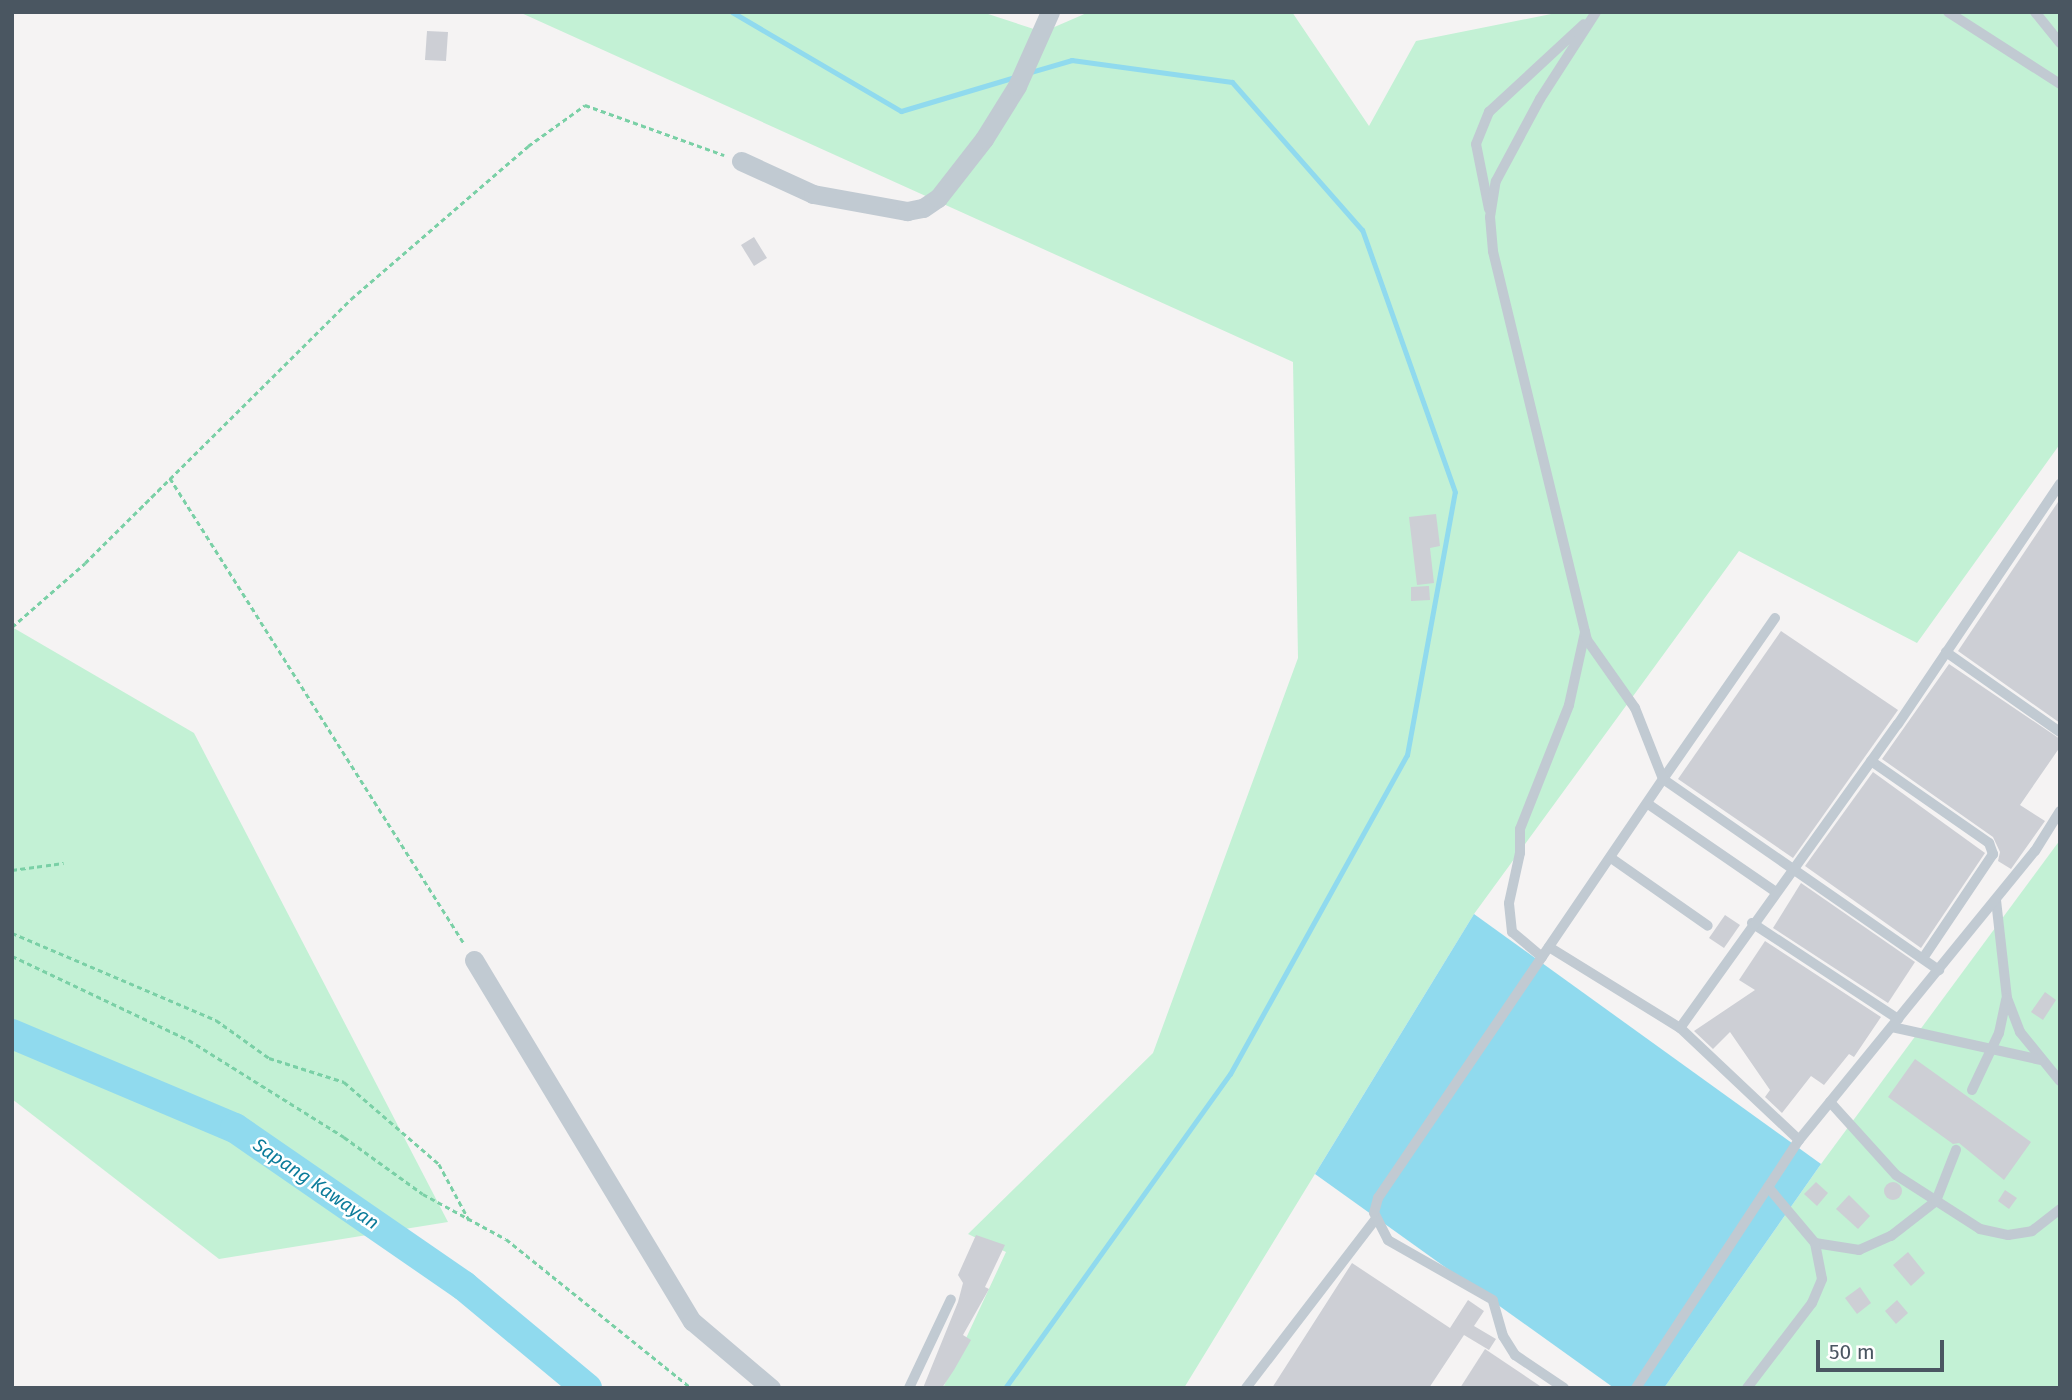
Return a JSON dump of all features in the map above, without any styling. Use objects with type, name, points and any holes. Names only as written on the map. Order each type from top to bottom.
[{"type":"street","points":[[741,161],[813,194],[906,211],[923,208],[938,198],[984,139],[1017,86],[1050,12]]},
{"type":"street","points":[[474,960],[692,1321],[771,1388]]},
{"type":"lane","points":[[1948,12],[2060,84]]},
{"type":"lane","points":[[2035,12],[2060,43]]},
{"type":"lane","points":[[1490,217],[1496,181],[1539,99],[1595,13]]},
{"type":"lane","points":[[1595,13],[1489,112],[1476,144],[1490,217],[1493,251],[1585,632],[1635,708],[1662,779],[1939,970]]},
{"type":"lane","points":[[1680,1028],[1752,923],[1871,761],[2060,484]]},
{"type":"lane","points":[[1246,1388],[1375,1220],[1378,1198],[1648,804],[1662,779],[1775,618]]},
{"type":"lane","points":[[1542,957],[1512,932],[1507,919],[1509,903],[1520,853],[1520,829],[1569,705],[1585,632]]},
{"type":"lane","points":[[1946,652],[2060,732]]},
{"type":"lane","points":[[1871,761],[1989,843],[1993,854],[1923,958]]},
{"type":"lane","points":[[1648,804],[1776,891]]},
{"type":"lane","points":[[1636,1388],[1799,1140],[1996,900],[2060,811]]},
{"type":"lane","points":[[1611,858],[1708,926]]},
{"type":"lane","points":[[1996,900],[2007,998],[2020,1032],[2060,1081]]},
{"type":"lane","points":[[1752,923],[1895,1023],[1992,1050],[2041,1060]]},
{"type":"lane","points":[[1549,947],[1680,1028],[1799,1140]]},
{"type":"lane","points":[[1972,1090],[1992,1050],[2007,998]]},
{"type":"lane","points":[[1830,1102],[1896,1175],[1980,1229],[2008,1236],[2032,1231],[2060,1209]]},
{"type":"lane","points":[[1815,1243],[1859,1250],[1891,1236],[1936,1200],[1956,1150]]},
{"type":"lane","points":[[1747,1388],[1812,1303],[1822,1279],[1815,1243],[1768,1187]]},
{"type":"lane","points":[[1375,1220],[1388,1240],[1493,1300],[1503,1336],[1515,1355],[1564,1388]]},
{"type":"lane","points":[[909,1388],[951,1299]]},
{"type":"path","points":[[12,627],[170,478],[351,299],[528,146],[585,105],[741,161]]},
{"type":"path","points":[[170,478],[474,960]]},
{"type":"path","points":[[12,870],[64,863]]},
{"type":"path","points":[[12,933],[216,1020],[269,1058],[344,1082],[439,1164],[470,1223]]},
{"type":"path","points":[[12,956],[190,1040],[470,1223],[506,1239],[691,1388]]},
{"type":"green space","points":[[519,12],[982,12],[1043,32],[1089,12],[1292,12],[1369,126],[1416,41],[1561,12],[2060,12],[2060,444],[1917,643],[1739,551],[1474,914],[1184,1388],[943,1388],[1006,1252],[968,1234],[1153,1053],[1298,658],[1293,362]]},
{"type":"green space","points":[[12,627],[194,733],[448,1222],[219,1259],[12,1099]]},
{"type":"green space","points":[[2060,840],[2060,1388],[1664,1388],[1821,1164]]},
{"type":"water","points":[[1474,914],[1821,1164],[1664,1388],[1614,1388],[1315,1174]]},
{"type":"building","points":[[427,31],[448,32],[446,61],[425,60]]},
{"type":"building","points":[[754,237],[767,258],[754,266],[741,245]]},
{"type":"building","points":[[2060,499],[2060,723],[1958,651]]},
{"type":"building","points":[[1436,514],[1440,546],[1430,548],[1434,583],[1417,585],[1409,517]]},
{"type":"building","points":[[1429,586],[1430,600],[1411,601],[1411,587]]},
{"type":"building","points":[[1781,631],[1898,710],[1793,858],[1678,779]]},
{"type":"building","points":[[1949,664],[2060,739],[2060,747],[2020,805],[2045,821],[2011,869],[1998,861],[2000,852],[1993,837],[1882,759]]},
{"type":"building","points":[[1873,772],[1985,853],[1921,948],[1805,866]]},
{"type":"building","points":[[1801,883],[1915,962],[1888,1003],[1773,928]]},
{"type":"building","points":[[1725,915],[1740,925],[1724,948],[1709,938]]},
{"type":"building","points":[[1765,941],[1881,1017],[1854,1057],[1849,1054],[1824,1085],[1811,1076],[1782,1113],[1765,1097],[1770,1090],[1730,1032],[1713,1049],[1694,1031],[1755,990],[1739,980]]},
{"type":"building","points":[[2045,992],[2056,1000],[2043,1020],[2031,1012]]},
{"type":"building","points":[[1915,1059],[2031,1142],[2004,1180],[1959,1143],[1953,1144],[1888,1097]]},
{"type":"building","points":[[1816,1182],[1828,1193],[1817,1206],[1804,1194]]},
{"type":"building","points":[[1889,1182],[1897,1182],[1902,1191],[1900,1198],[1889,1200],[1884,1195],[1884,1187]]},
{"type":"building","points":[[2005,1190],[2017,1198],[2009,1209],[1998,1201]]},
{"type":"building","points":[[1849,1195],[1870,1216],[1858,1229],[1836,1209]]},
{"type":"building","points":[[976,1235],[1005,1245],[985,1287],[989,1289],[963,1335],[971,1340],[954,1370],[942,1388],[923,1388],[958,1302],[963,1283],[958,1275]]},
{"type":"building","points":[[1908,1252],[1925,1273],[1911,1286],[1893,1265]]},
{"type":"building","points":[[1352,1263],[1450,1328],[1468,1300],[1484,1311],[1474,1326],[1496,1339],[1489,1350],[1464,1335],[1429,1388],[1272,1388]]},
{"type":"building","points":[[1860,1287],[1871,1303],[1857,1314],[1845,1298]]},
{"type":"building","points":[[1897,1300],[1908,1313],[1896,1324],[1885,1311]]},
{"type":"building","points":[[1485,1349],[1543,1388],[1460,1388]]},
{"type":"waterway","points":[[732,12],[901,111],[1015,77]]},
{"type":"waterway","points":[[1005,1388],[1230,1074],[1407,755],[1455,492],[1362,230],[1232,82],[1072,60],[1027,73]]},
{"type":"waterway","name":"Sapang Kawayan","points":[[12,1034],[235,1128],[464,1286],[587,1388]]}]
